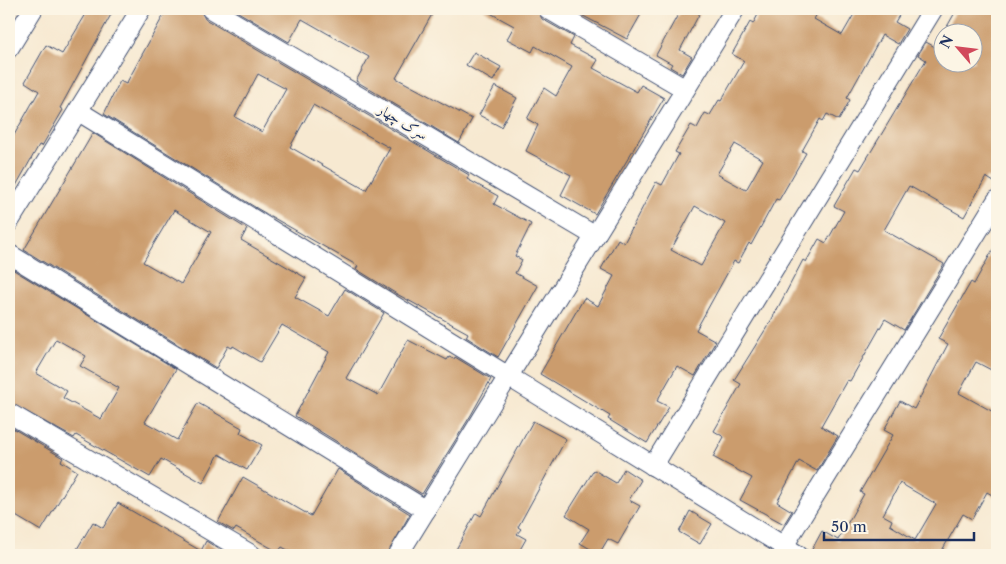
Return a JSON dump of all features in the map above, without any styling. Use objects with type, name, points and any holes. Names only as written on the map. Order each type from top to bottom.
[{"type":"street","points":[[9,48],[33,9]]},
{"type":"street","points":[[9,222],[141,9]]},
{"type":"street","name":"سرک چهار","points":[[211,9],[595,236]]},
{"type":"street","points":[[548,9],[686,90]]},
{"type":"street","points":[[398,555],[735,9]]},
{"type":"street","points":[[653,466],[933,9]]},
{"type":"street","points":[[78,111],[791,551],[997,200]]},
{"type":"street","points":[[9,254],[426,510]]},
{"type":"street","points":[[9,413],[252,555]]},
{"type":"building","points":[[89,9],[114,9],[60,108],[63,110],[42,146],[39,145],[9,198],[9,144],[39,91],[25,82],[46,45],[62,54]]},
{"type":"building","points":[[167,9],[200,9],[205,19],[469,175],[467,179],[498,196],[494,204],[531,224],[515,256],[522,260],[515,273],[538,286],[498,357],[466,337],[468,333],[395,293],[356,269],[358,266],[258,209],[104,114],[120,81],[126,84]],"holes":[[[258,74],[286,89],[262,132],[235,117]],[[313,105],[390,148],[366,190],[290,147]]]},
{"type":"building","points":[[233,9],[435,9],[396,78],[472,119],[459,143],[356,81],[369,57],[302,19],[289,42]]},
{"type":"building","points":[[483,9],[537,9],[542,19],[574,37],[570,45],[598,60],[593,68],[637,92],[641,85],[664,98],[595,214],[561,195],[571,175],[526,151],[538,125],[527,119],[544,88],[556,96],[572,67],[535,46],[532,52],[507,39],[514,26]]},
{"type":"building","points":[[570,9],[644,9],[627,39]]},
{"type":"building","points":[[681,9],[702,9],[680,50],[692,57],[682,74],[670,67],[672,64],[656,55]]},
{"type":"building","points":[[761,9],[820,9],[814,19],[842,35],[857,9],[903,9],[895,22],[907,29],[898,44],[882,35],[847,98],[850,100],[839,120],[827,114],[823,121],[820,119],[802,151],[806,153],[779,200],[776,199],[751,245],[749,243],[738,263],[734,261],[696,330],[716,341],[695,376],[677,366],[657,401],[669,407],[647,443],[608,419],[610,416],[540,374],[584,298],[598,306],[614,276],[601,269],[618,239],[624,243],[656,182],[662,185],[679,154],[675,152],[691,125],[697,128],[705,113],[710,115],[719,100],[721,101],[744,61],[732,54],[750,22],[753,24]],"holes":[[[735,144],[763,160],[746,190],[717,174]],[[695,206],[725,223],[701,266],[671,250]]]},
{"type":"building","points":[[957,9],[997,9],[997,184],[986,177],[964,217],[909,186],[884,230],[944,264],[904,330],[885,319],[850,381],[847,380],[821,426],[838,436],[817,471],[799,461],[777,502],[792,511],[784,524],[740,500],[752,478],[713,457],[724,437],[714,431],[741,384],[734,380],[772,319],[803,260],[806,262],[819,239],[826,243],[844,211],[834,206],[856,168],[860,170],[926,60],[918,55],[926,42],[934,46],[934,72],[984,72],[984,22],[950,22]]},
{"type":"building","points":[[474,52],[501,67],[493,81],[466,65]]},
{"type":"building","points":[[495,86],[517,98],[501,127],[479,115]]},
{"type":"building","points":[[93,133],[247,229],[241,240],[306,278],[295,297],[329,316],[345,289],[384,313],[346,378],[378,395],[408,340],[447,360],[449,357],[454,359],[455,357],[491,379],[422,494],[295,416],[329,352],[282,325],[260,362],[233,346],[232,348],[228,346],[216,368],[24,250]],"holes":[[[174,210],[211,232],[181,284],[143,262]]]},
{"type":"building","points":[[997,242],[997,373],[976,362],[959,393],[997,414],[997,498],[987,492],[972,519],[963,514],[940,554],[943,555],[809,555],[822,531],[838,540],[864,494],[860,492],[893,435],[884,430],[900,401],[914,409],[948,344],[938,339],[971,282],[974,284]],"holes":[[[900,483],[936,504],[915,540],[890,525],[892,520],[883,515]]]},
{"type":"building","points":[[12,269],[176,369],[145,422],[177,440],[198,403],[242,428],[240,433],[262,445],[247,470],[219,454],[203,483],[161,459],[150,477],[76,435],[74,438],[9,402],[9,275]],"holes":[[[56,339],[86,356],[80,366],[119,388],[101,419],[63,398],[67,391],[36,373]]]},
{"type":"building","points":[[533,421],[566,439],[518,527],[521,529],[517,534],[526,539],[517,555],[453,555],[476,513],[481,516]]},
{"type":"building","points":[[9,426],[63,458],[61,461],[77,471],[41,531],[9,512]]},
{"type":"building","points":[[338,469],[410,514],[387,555],[297,555],[282,547],[278,552],[236,528],[234,531],[218,522],[243,477],[311,516]]},
{"type":"building","points":[[624,469],[641,480],[629,500],[640,506],[618,544],[608,539],[599,554],[580,543],[589,529],[566,515],[594,470],[616,483]]},
{"type":"building","points":[[118,503],[201,551],[206,541],[222,551],[219,555],[88,555],[77,549],[93,522],[103,528]]},
{"type":"building","points":[[690,511],[712,524],[700,544],[679,532]]}]
